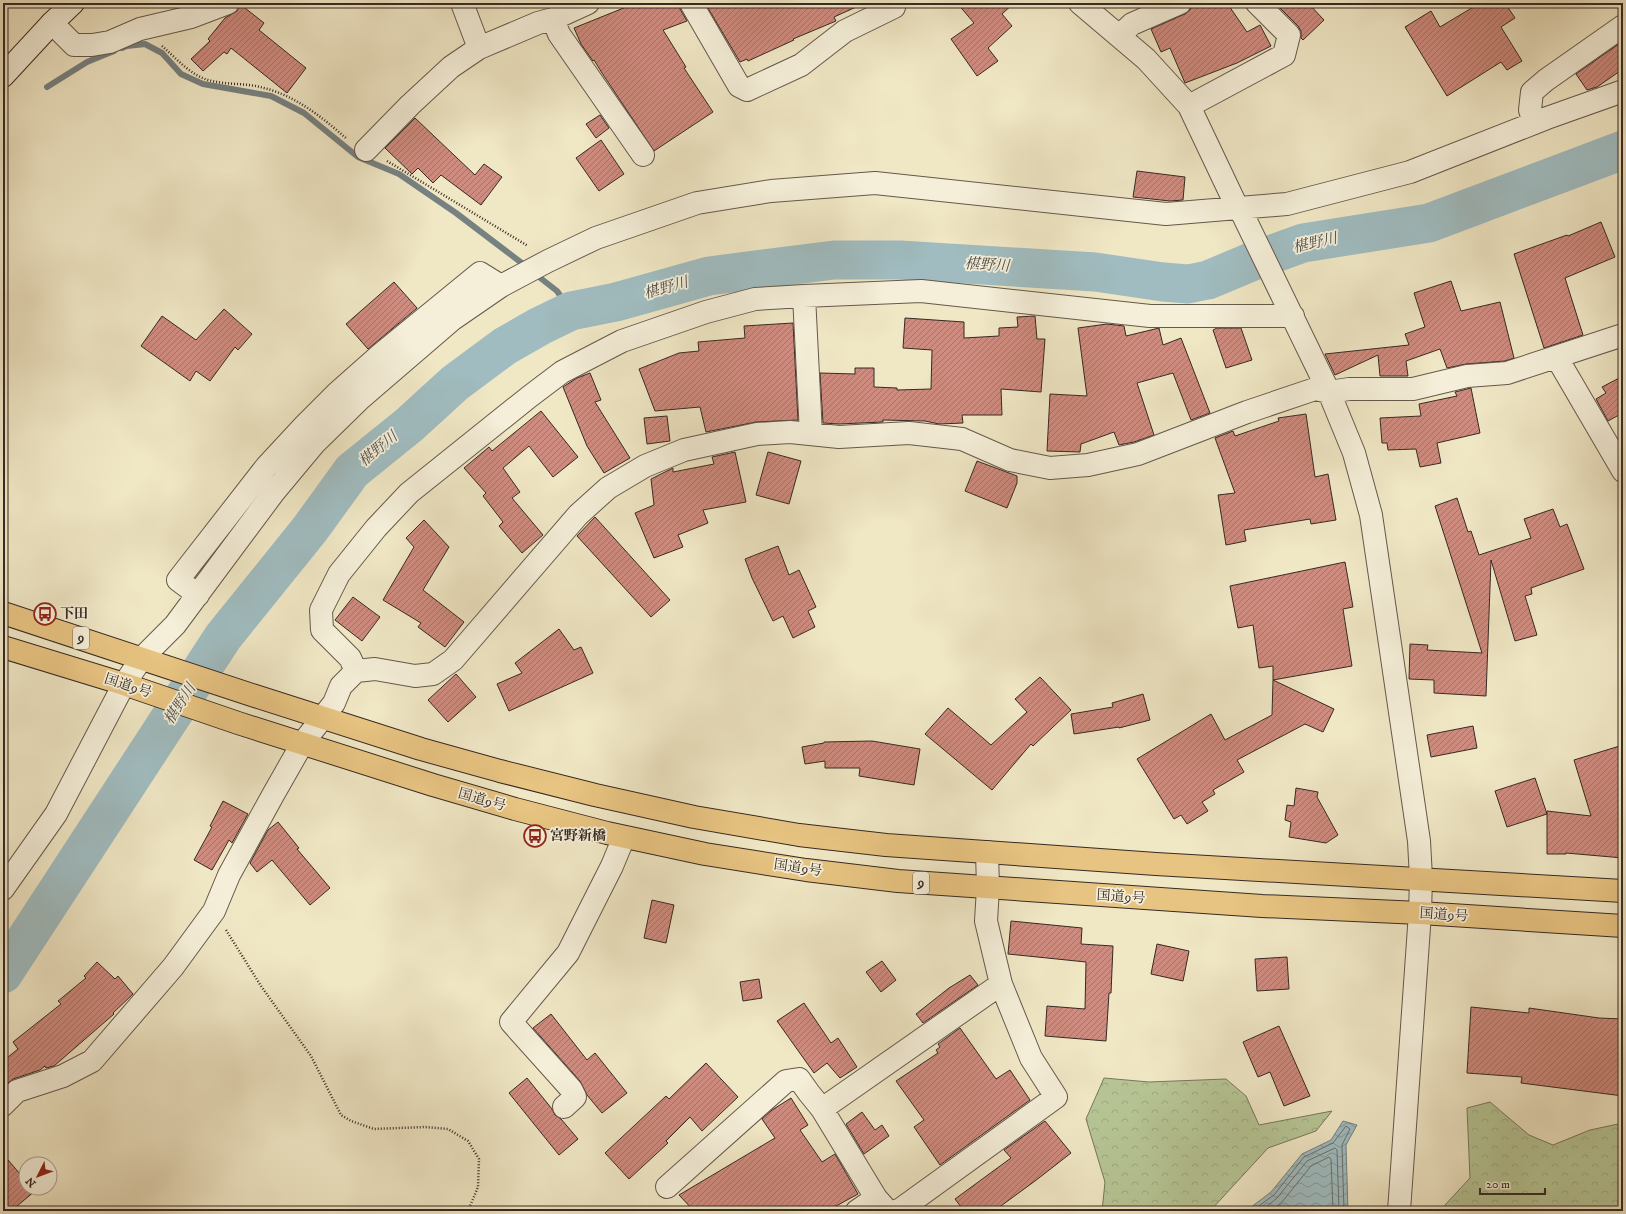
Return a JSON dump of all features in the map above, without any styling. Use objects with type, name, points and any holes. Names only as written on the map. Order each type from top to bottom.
[{"type":"highway","name":"9","points":[[3,613],[420,749],[595,795],[694,817],[800,834],[886,845],[1164,864],[1623,890]]},
{"type":"highway","name":"国道9号","points":[[3,647],[133,687],[302,744],[507,807],[624,837],[705,854],[806,870],[898,882],[1262,906],[1420,913],[1623,926]]},
{"type":"street","points":[[3,76],[52,23],[73,3]]},
{"type":"street","points":[[52,23],[74,44],[92,45],[110,42],[140,29],[192,17],[228,3]]},
{"type":"street","points":[[462,3],[479,48]]},
{"type":"street","points":[[366,150],[410,105],[451,67],[479,48],[538,23],[553,19],[588,3]]},
{"type":"street","points":[[691,3],[739,86],[747,90],[801,65],[846,31],[894,7],[895,3]]},
{"type":"street","points":[[1080,3],[1146,59],[1189,106],[1290,309],[1329,392],[1354,453],[1372,515],[1419,841],[1421,878],[1420,913],[1399,1211]]},
{"type":"street","points":[[1119,36],[1132,24],[1180,3]]},
{"type":"street","points":[[1189,106],[1284,55],[1289,35],[1257,3]]},
{"type":"street","points":[[553,19],[559,34],[643,155]]},
{"type":"street","points":[[1534,123],[1530,110],[1532,92],[1546,80],[1623,26]]},
{"type":"street","points":[[3,890],[56,814],[133,687],[174,625],[274,492],[314,444],[360,398],[453,319],[501,286],[548,261],[596,238],[697,203],[770,190],[875,183],[1166,214],[1240,211],[1287,204],[1410,172],[1534,123],[1623,91]]},
{"type":"street","points":[[356,671],[350,658],[322,630],[321,610],[339,574],[376,528],[409,493],[529,397],[562,372],[622,341],[706,312],[755,299],[804,296],[921,291],[1150,316],[1282,317],[1290,309]]},
{"type":"street","points":[[804,296],[811,434]]},
{"type":"street","points":[[3,1105],[17,1091],[63,1076],[92,1061],[173,967],[214,911],[229,875],[302,744],[334,703],[341,686],[356,671],[375,669],[415,676],[433,674],[453,660],[578,516],[608,488],[645,466],[684,450],[757,434],[790,432],[839,436],[910,433],[962,440],[1010,460],[1050,468],[1088,465],[1138,454],[1247,412],[1314,389],[1329,392],[1349,389],[1413,389],[1467,376],[1507,373],[1558,358],[1623,335]]},
{"type":"street","points":[[1558,358],[1623,471]]},
{"type":"street","points":[[564,1107],[575,1097],[571,1089],[511,1022],[568,953],[612,866],[624,837]]},
{"type":"street","points":[[896,1211],[901,1209],[1056,1097],[1031,1058],[1000,984],[986,921],[988,888],[987,852]]},
{"type":"street","points":[[822,1110],[1000,984]]},
{"type":"street","points":[[667,1187],[786,1081],[799,1079],[808,1094],[822,1110],[881,1204],[857,1211]]},
{"type":"path","points":[[140,29],[187,69],[211,81],[264,88],[290,98],[321,116],[352,144],[381,157],[541,255],[548,261]]},
{"type":"path","points":[[214,911],[261,986],[311,1056],[341,1115],[351,1121],[374,1129],[424,1127],[448,1129],[468,1141],[479,1160],[478,1187],[468,1211]]},
{"type":"green space","points":[[1104,1078],[1149,1082],[1226,1079],[1246,1096],[1259,1125],[1332,1111],[1316,1131],[1268,1148],[1210,1211],[1102,1211],[1105,1182],[1086,1119]]},
{"type":"green space","points":[[1490,1102],[1529,1135],[1553,1145],[1590,1130],[1623,1123],[1623,1211],[1445,1211],[1445,1205],[1470,1178],[1467,1108]]},
{"type":"water","points":[[1343,1121],[1357,1125],[1346,1145],[1348,1211],[1246,1211],[1271,1192],[1302,1154],[1331,1140]]},
{"type":"building","points":[[636,3],[679,3],[680,9],[687,21],[663,30],[686,67],[684,68],[713,112],[654,151],[594,60],[593,61],[581,44],[574,28]]},
{"type":"building","points":[[705,3],[865,3],[834,17],[836,21],[793,39],[794,40],[748,61],[747,59],[740,62]]},
{"type":"building","points":[[957,3],[1014,3],[1002,14],[1012,26],[988,48],[998,61],[977,76],[951,39],[974,23]]},
{"type":"building","points":[[1192,3],[1227,3],[1247,32],[1260,25],[1271,46],[1237,63],[1185,83],[1170,48],[1161,52],[1151,29],[1185,14],[1190,10]]},
{"type":"building","points":[[1275,3],[1308,3],[1324,20],[1303,40],[1301,38],[1301,31],[1298,26]]},
{"type":"building","points":[[1480,3],[1505,3],[1515,18],[1501,27],[1522,61],[1507,70],[1501,62],[1447,96],[1405,27],[1431,11],[1440,27]]},
{"type":"building","points":[[240,4],[264,23],[259,30],[306,68],[287,93],[231,48],[227,54],[224,52],[203,71],[191,59],[210,41],[208,39],[225,18],[237,11]]},
{"type":"building","points":[[1623,41],[1623,69],[1597,87],[1587,90],[1576,74]]},
{"type":"building","points":[[600,115],[609,128],[596,138],[586,124]]},
{"type":"building","points":[[415,118],[475,175],[484,164],[502,177],[481,205],[441,175],[433,183],[418,168],[412,174],[385,148]]},
{"type":"building","points":[[601,140],[624,174],[599,191],[576,158]]},
{"type":"building","points":[[1137,171],[1185,177],[1183,200],[1170,201],[1133,197]]},
{"type":"building","points":[[1601,222],[1615,257],[1565,278],[1583,335],[1544,348],[1514,254],[1567,235],[1568,236]]},
{"type":"building","points":[[1451,281],[1461,311],[1500,302],[1514,358],[1505,361],[1466,364],[1447,368],[1440,349],[1406,361],[1408,376],[1380,376],[1378,355],[1335,375],[1325,354],[1409,345],[1405,334],[1425,327],[1414,293]]},
{"type":"building","points":[[394,282],[417,308],[368,349],[346,324]]},
{"type":"building","points":[[224,309],[252,334],[238,350],[235,347],[210,381],[196,371],[190,381],[141,346],[162,316],[196,340]]},
{"type":"building","points":[[1035,316],[1037,339],[1045,339],[1041,392],[1001,389],[1002,415],[962,415],[963,423],[939,424],[925,421],[883,420],[883,422],[839,424],[823,423],[820,373],[855,374],[855,368],[874,368],[874,387],[897,388],[897,390],[931,389],[932,350],[903,348],[905,318],[964,322],[964,338],[999,336],[999,328],[1018,327],[1017,317]]},
{"type":"building","points":[[793,323],[798,420],[756,422],[706,432],[700,407],[655,411],[639,369],[679,353],[699,351],[698,342],[745,338],[744,326]]},
{"type":"building","points":[[1107,324],[1124,326],[1126,336],[1159,328],[1163,345],[1181,338],[1210,413],[1191,420],[1173,373],[1137,383],[1154,435],[1134,442],[1119,445],[1114,432],[1081,444],[1080,452],[1047,451],[1050,394],[1087,396],[1078,328]]},
{"type":"building","points":[[1217,328],[1241,328],[1252,360],[1226,368],[1213,330]]},
{"type":"building","points":[[590,373],[601,400],[595,402],[630,458],[604,473],[587,446],[563,387],[577,378]]},
{"type":"building","points":[[1623,376],[1623,421],[1619,415],[1608,421],[1596,399],[1606,393],[1602,387]]},
{"type":"building","points":[[1471,388],[1480,433],[1437,443],[1441,463],[1420,467],[1416,449],[1388,450],[1387,443],[1382,443],[1380,418],[1421,416],[1419,404],[1457,396],[1455,392]]},
{"type":"building","points":[[541,411],[578,457],[553,477],[529,446],[503,468],[520,492],[512,498],[543,535],[522,553],[499,526],[503,522],[483,496],[486,493],[464,468],[489,447],[492,451]]},
{"type":"building","points":[[1306,414],[1315,477],[1328,474],[1336,520],[1311,524],[1310,519],[1244,530],[1246,541],[1226,545],[1218,495],[1235,493],[1215,438],[1233,431],[1235,436],[1279,421],[1278,418]]},
{"type":"building","points":[[667,416],[670,441],[647,444],[644,418]]},
{"type":"building","points":[[735,452],[746,502],[703,510],[708,523],[678,535],[683,547],[654,558],[635,513],[654,505],[651,479],[673,468],[673,472],[714,464],[712,457]]},
{"type":"building","points":[[768,452],[801,461],[789,504],[756,495]]},
{"type":"building","points":[[977,461],[1017,476],[1017,483],[1007,508],[965,491]]},
{"type":"building","points":[[1457,498],[1468,532],[1471,531],[1479,555],[1531,538],[1524,519],[1553,509],[1560,527],[1567,524],[1584,569],[1531,588],[1532,594],[1525,596],[1537,635],[1515,641],[1491,560],[1486,696],[1434,693],[1434,680],[1409,679],[1410,644],[1428,645],[1427,650],[1482,653],[1435,506]]},
{"type":"building","points":[[595,517],[670,600],[651,617],[577,536]]},
{"type":"building","points":[[424,520],[449,547],[423,590],[464,622],[445,647],[418,627],[421,623],[383,600],[414,547],[406,538]]},
{"type":"building","points":[[778,546],[789,575],[799,570],[816,607],[808,611],[815,627],[793,638],[783,616],[773,621],[752,578],[745,559]]},
{"type":"building","points":[[1345,562],[1353,607],[1343,609],[1352,666],[1273,680],[1273,666],[1259,668],[1253,625],[1238,628],[1230,586]]},
{"type":"building","points":[[353,597],[380,617],[362,641],[335,620]]},
{"type":"building","points":[[559,629],[574,650],[581,647],[593,673],[509,711],[497,684],[522,673],[515,663]]},
{"type":"building","points":[[456,674],[476,697],[448,722],[428,700]]},
{"type":"building","points":[[1040,677],[1071,710],[1033,746],[1031,744],[992,790],[925,734],[948,708],[991,745],[1027,712],[1015,699]]},
{"type":"building","points":[[1273,680],[1334,709],[1323,732],[1305,724],[1237,760],[1244,772],[1213,790],[1215,794],[1202,802],[1208,811],[1187,824],[1181,815],[1174,819],[1137,759],[1211,714],[1225,740],[1272,715]]},
{"type":"building","points":[[1143,694],[1150,720],[1119,728],[1074,734],[1071,714],[1113,707],[1112,703]]},
{"type":"building","points":[[1473,726],[1477,748],[1431,757],[1427,735]]},
{"type":"building","points":[[872,741],[920,749],[914,785],[859,776],[860,768],[825,768],[825,761],[805,764],[802,747],[824,742]]},
{"type":"building","points":[[1623,745],[1623,858],[1566,853],[1547,854],[1547,811],[1591,816],[1574,760]]},
{"type":"building","points":[[1535,778],[1547,814],[1507,827],[1495,791]]},
{"type":"building","points":[[1296,788],[1318,792],[1317,797],[1338,835],[1326,843],[1289,837],[1291,822],[1285,820],[1287,805],[1294,806]]},
{"type":"building","points":[[223,801],[248,814],[232,843],[229,840],[212,870],[194,860],[212,827],[210,826]]},
{"type":"building","points":[[278,822],[299,848],[297,849],[330,888],[310,905],[272,860],[257,872],[250,863],[268,830]]},
{"type":"building","points":[[652,900],[674,905],[666,943],[644,938]]},
{"type":"building","points":[[1011,921],[1082,928],[1081,944],[1113,946],[1111,993],[1109,993],[1106,1041],[1045,1036],[1047,1006],[1085,1009],[1086,962],[1008,954]]},
{"type":"building","points":[[1157,944],[1189,951],[1183,981],[1151,974]]},
{"type":"building","points":[[1287,957],[1289,989],[1257,991],[1255,959]]},
{"type":"building","points":[[882,961],[896,980],[881,992],[866,972]]},
{"type":"building","points":[[97,962],[115,979],[118,976],[133,994],[113,1013],[114,1014],[54,1066],[46,1068],[45,1066],[40,1070],[13,1079],[3,1087],[3,1061],[18,1049],[13,1042],[61,1004],[58,1001],[86,978],[84,976]]},
{"type":"building","points":[[970,975],[978,985],[923,1023],[916,1014],[949,988]]},
{"type":"building","points":[[759,979],[762,998],[743,1001],[740,982]]},
{"type":"building","points":[[804,1003],[831,1043],[838,1038],[857,1067],[840,1078],[827,1063],[814,1073],[777,1021]]},
{"type":"building","points":[[1471,1007],[1529,1013],[1529,1008],[1599,1018],[1623,1019],[1623,1096],[1521,1083],[1522,1077],[1467,1073]]},
{"type":"building","points":[[551,1014],[587,1060],[595,1053],[627,1093],[602,1113],[587,1095],[580,1081],[533,1028]]},
{"type":"building","points":[[1279,1026],[1310,1096],[1284,1106],[1270,1072],[1258,1077],[1243,1042]]},
{"type":"building","points":[[960,1028],[996,1079],[1010,1070],[1030,1100],[940,1165],[914,1127],[924,1120],[896,1081],[938,1053],[936,1050],[940,1047],[938,1044]]},
{"type":"building","points":[[706,1063],[738,1097],[702,1131],[690,1117],[666,1141],[668,1143],[629,1179],[605,1153],[666,1096],[669,1099]]},
{"type":"building","points":[[527,1078],[552,1109],[555,1115],[561,1119],[578,1139],[559,1155],[509,1093]]},
{"type":"building","points":[[791,1098],[808,1125],[800,1130],[822,1162],[835,1154],[858,1194],[827,1211],[694,1211],[679,1195],[775,1138],[762,1119],[772,1110]]},
{"type":"building","points":[[862,1112],[875,1130],[882,1125],[889,1136],[864,1154],[846,1124]]},
{"type":"building","points":[[1045,1121],[1071,1153],[994,1211],[964,1211],[955,1199],[1011,1158],[1004,1150]]},
{"type":"building","points":[[3,1154],[18,1172],[18,1196],[29,1196],[11,1211],[3,1211]]},
{"type":"waterway","points":[[122,48],[145,44],[162,53],[181,74],[203,84],[271,96],[304,113],[358,157],[399,174],[456,213],[527,267]]},
{"type":"waterway","points":[[47,87],[87,62],[114,51]]},
{"type":"waterway","name":"椹野川","points":[[3,974],[223,637],[310,529],[352,471],[409,425],[455,383],[505,346],[540,326],[571,311],[616,302],[709,276],[834,260],[900,260],[1095,272],[1163,282],[1188,284],[1208,280],[1303,243],[1429,223],[1623,150]]},
{"type":"waterway","points":[[534,273],[557,291],[571,311]]},
{"type":"place","name":"下田","points":[[45,614]]},
{"type":"place","name":"宮野新橋","points":[[535,836]]}]
